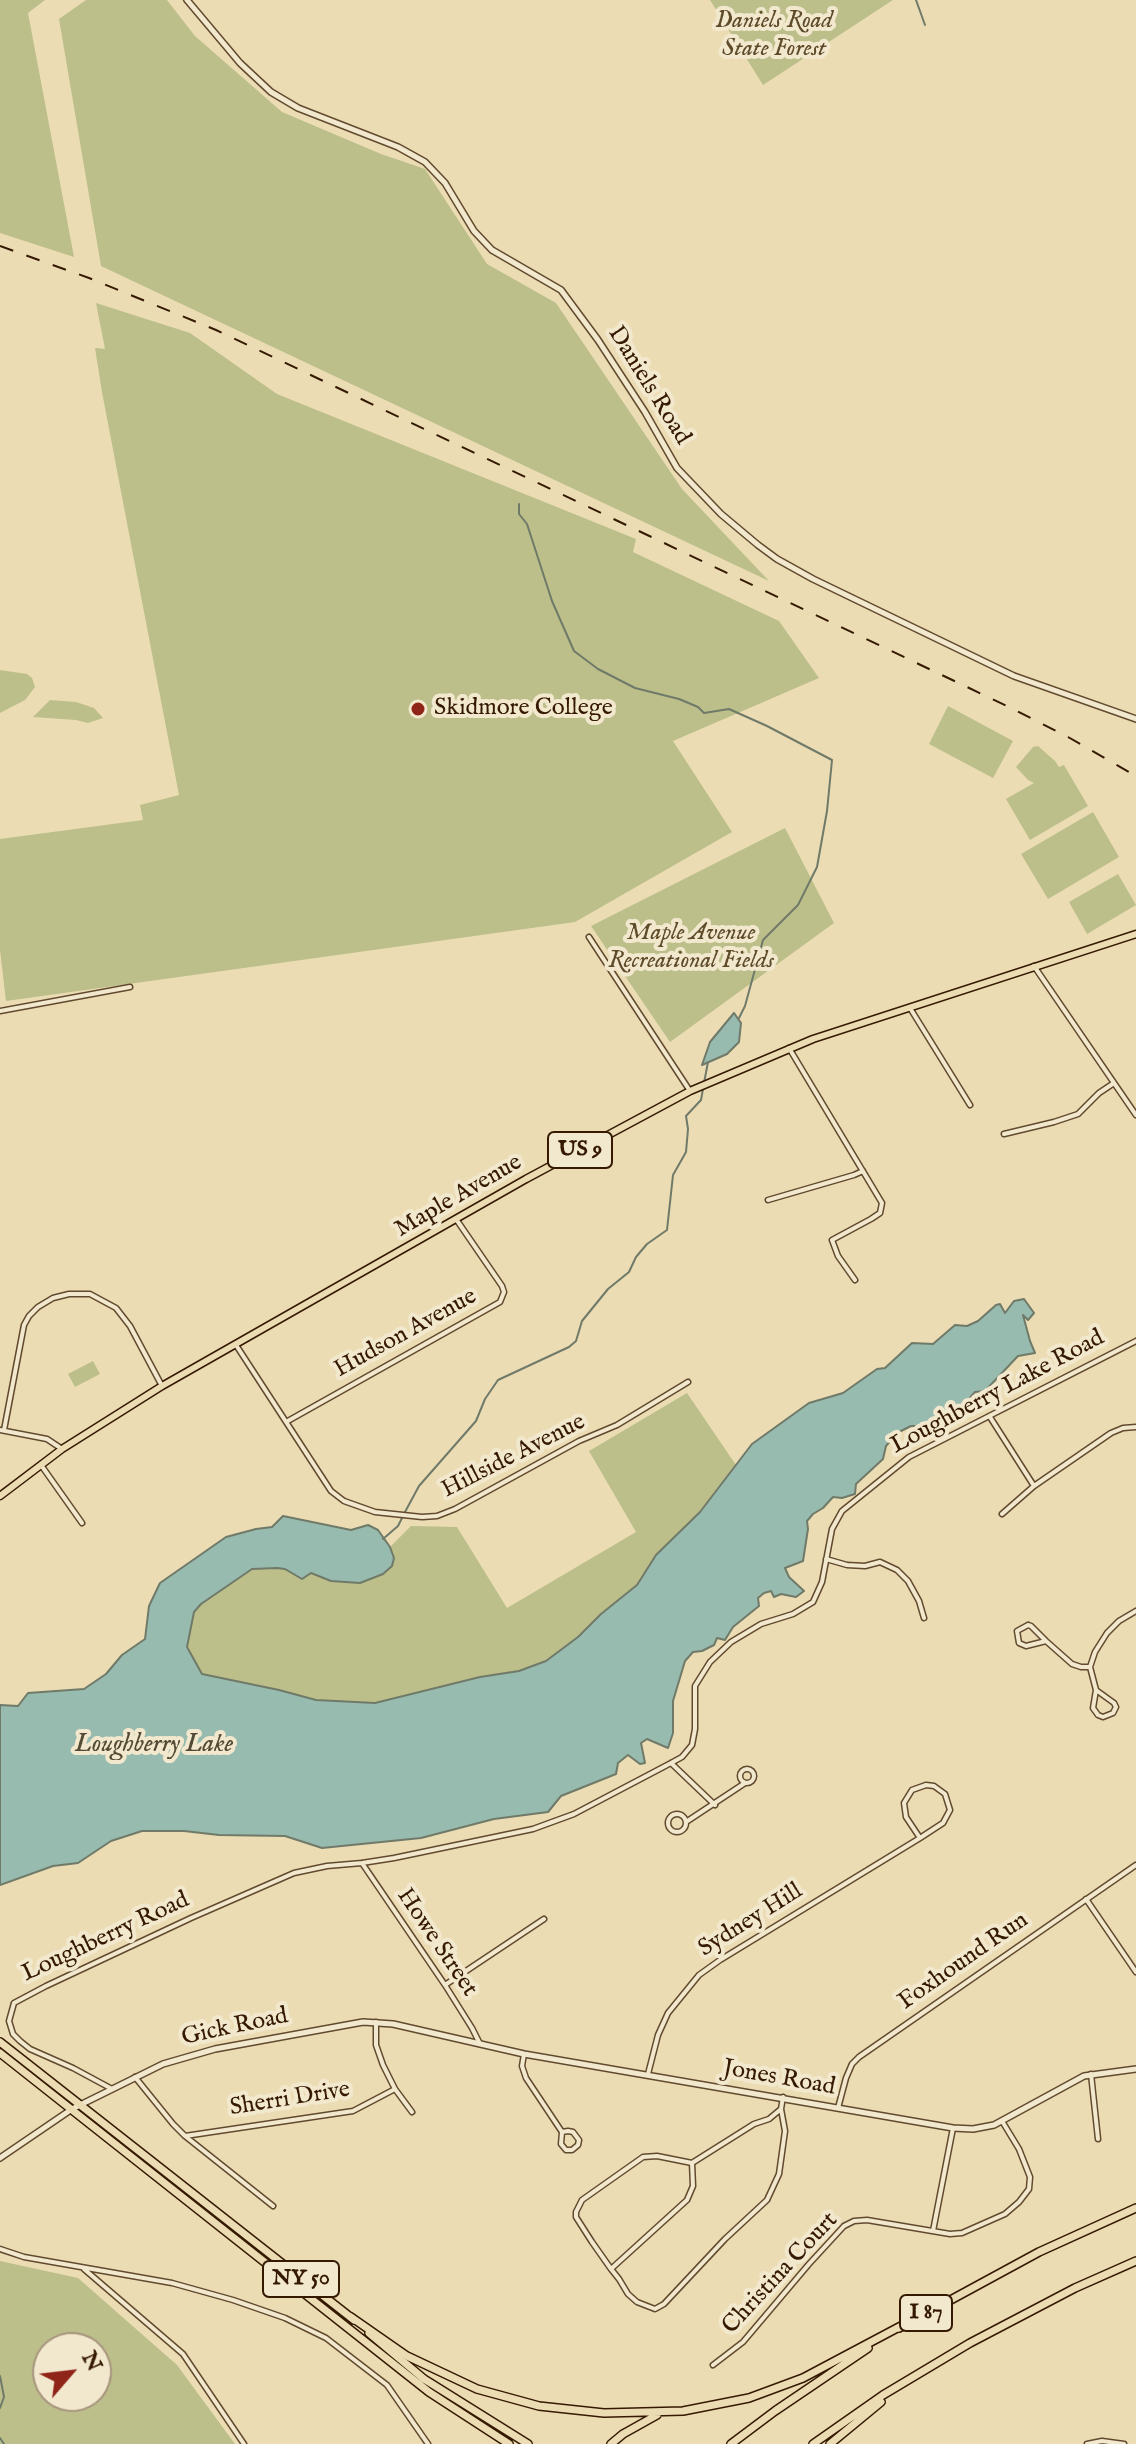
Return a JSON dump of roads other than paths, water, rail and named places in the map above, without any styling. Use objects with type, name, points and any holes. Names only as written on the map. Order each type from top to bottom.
[{"type":"highway","name":"NY 50","points":[[0,2042],[351,2317],[424,2379],[528,2444]]},
{"type":"highway","name":"NY 50","points":[[0,2053],[429,2392],[509,2444]]},
{"type":"highway","name":"I 87","points":[[731,2444],[901,2326],[1039,2252],[1136,2208]]},
{"type":"highway","name":"I 87","points":[[813,2444],[913,2377],[1045,2303],[1136,2261]]},
{"type":"highway","points":[[351,2317],[424,2365],[492,2394],[577,2412],[663,2412],[706,2408],[803,2378],[901,2326]]},
{"type":"highway","points":[[830,2444],[913,2377]]},
{"type":"highway","points":[[611,2444],[642,2422],[663,2412]]},
{"type":"main road","name":"Maple Avenue","points":[[62,1449],[162,1386],[690,1091],[789,1048],[1136,934]]},
{"type":"main road","name":"US 9","points":[[0,1496],[62,1449]]},
{"type":"street","name":"Daniels Road","points":[[187,0],[240,63],[271,92],[298,108],[398,147],[425,162],[445,183],[474,231],[492,250],[561,290],[606,351],[677,468],[721,514],[758,545],[813,579],[1014,676],[1136,719]]},
{"type":"street","points":[[589,937],[690,1091]]},
{"type":"street","points":[[1034,966],[1136,1115]]},
{"type":"street","points":[[0,1011],[130,987]]},
{"type":"street","points":[[910,1008],[970,1105]]},
{"type":"street","points":[[789,1048],[882,1203],[882,1208],[871,1219],[832,1240],[838,1256],[855,1280]]},
{"type":"street","points":[[1004,1134],[1078,1114],[1114,1083]]},
{"type":"street","points":[[768,1200],[863,1171]]},
{"type":"street","name":"Hudson Avenue","points":[[286,1422],[500,1302],[504,1292],[502,1286],[456,1219]]},
{"type":"street","points":[[62,1449],[47,1439],[2,1430],[24,1325],[38,1307],[53,1298],[69,1294],[90,1294],[116,1308],[130,1326],[162,1386]]},
{"type":"street","name":"Loughberry Lake Road","points":[[304,1870],[362,1863],[549,1824],[682,1757],[692,1745],[695,1729],[695,1686],[710,1662],[731,1642],[761,1624],[793,1614],[813,1602],[822,1582],[832,1529],[842,1511],[909,1457],[1136,1341]]},
{"type":"street","name":"Hillside Avenue","points":[[236,1345],[331,1491],[357,1507],[407,1516],[437,1516],[455,1509],[579,1441],[617,1425],[688,1382]]},
{"type":"street","points":[[990,1417],[1034,1486]]},
{"type":"street","points":[[1002,1514],[1034,1486],[1111,1433],[1136,1427]]},
{"type":"street","points":[[41,1465],[82,1523]]},
{"type":"street","points":[[826,1559],[847,1565],[865,1566],[880,1562],[897,1570],[908,1581],[924,1618]]},
{"type":"street","points":[[1096,1690],[1114,1703],[1113,1713],[1103,1717],[1093,1708],[1096,1690],[1090,1667],[1107,1633],[1136,1611]]},
{"type":"street","points":[[1046,1641],[1023,1646],[1016,1637],[1017,1631],[1028,1625],[1072,1664],[1090,1667]]},
{"type":"street","points":[[671,1763],[715,1805]]},
{"type":"street","points":[[686,1822],[682,1815],[675,1814],[669,1818],[668,1825],[677,1832],[683,1830],[686,1822],[745,1783]]},
{"type":"street","name":"Sydney Hill","points":[[648,2074],[658,2035],[668,2013],[699,1975],[937,1829],[948,1817],[949,1802],[945,1794],[934,1786],[926,1785],[912,1790],[904,1803],[906,1817],[920,1838]]},
{"type":"street","name":"Howe Street","points":[[362,1863],[445,1985],[480,2044]]},
{"type":"street","name":"Foxhound Run","points":[[838,2108],[846,2078],[859,2057],[1136,1865]]},
{"type":"street","name":"Loughberry Road","points":[[112,2089],[30,2049],[20,2041],[13,2034],[9,2021],[14,2003],[191,1918],[304,1870]]},
{"type":"street","points":[[1086,1899],[1136,1972]]},
{"type":"street","points":[[445,1985],[544,1919]]},
{"type":"street","points":[[376,2022],[376,2045],[395,2089],[412,2112]]},
{"type":"street","name":"Gick Road","points":[[0,2158],[72,2109],[176,2059],[345,2023],[376,2022],[406,2027]]},
{"type":"street","name":"Jones Road","points":[[406,2027],[524,2054],[953,2128],[973,2129],[1002,2121],[1075,2079],[1136,2069]]},
{"type":"street","points":[[524,2054],[522,2066],[526,2078],[562,2132],[562,2147],[573,2150],[578,2145],[577,2136],[573,2132],[562,2132]]},
{"type":"street","points":[[1091,2074],[1098,2139]]},
{"type":"street","points":[[135,2077],[185,2136],[273,2206]]},
{"type":"street","name":"Sherri Drive","points":[[185,2136],[353,2111],[395,2089]]},
{"type":"street","points":[[781,2109],[692,2163],[657,2156],[643,2157],[582,2200],[576,2217],[637,2302],[655,2309],[664,2304],[725,2239],[761,2207],[775,2188],[785,2131],[781,2109],[783,2097]]},
{"type":"street","name":"Christina Court","points":[[713,2365],[743,2342],[844,2226],[867,2220],[950,2234],[973,2230],[1005,2214],[1029,2189],[1030,2177],[1002,2121]]},
{"type":"street","points":[[933,2231],[953,2128]]},
{"type":"street","points":[[611,2269],[687,2200],[693,2186],[692,2163]]},
{"type":"street","points":[[0,2249],[24,2257],[172,2283],[274,2314],[326,2338],[387,2385],[428,2444]]},
{"type":"street","points":[[83,2267],[183,2354],[244,2444]]},
{"type":"street","points":[[1087,2444],[1102,2441],[1124,2444]]},
{"type":"water","points":[[734,1013],[741,1023],[739,1042],[727,1054],[702,1065],[710,1042]]},
{"type":"water","name":"Loughberry Lake","points":[[1024,1299],[1034,1313],[1028,1320],[1023,1315],[1035,1353],[1018,1356],[985,1391],[975,1392],[952,1418],[929,1426],[911,1426],[897,1433],[886,1446],[883,1459],[856,1484],[855,1494],[833,1497],[813,1514],[807,1521],[803,1561],[785,1568],[789,1577],[804,1591],[796,1597],[781,1594],[774,1597],[771,1591],[764,1593],[758,1598],[759,1606],[733,1627],[725,1640],[717,1638],[714,1645],[693,1652],[685,1661],[673,1701],[673,1733],[668,1748],[647,1739],[641,1743],[645,1763],[640,1764],[628,1755],[618,1763],[616,1774],[561,1796],[548,1812],[494,1819],[421,1838],[322,1848],[285,1836],[142,1831],[111,1841],[78,1863],[53,1866],[0,1885],[0,1705],[18,1706],[28,1693],[84,1689],[106,1674],[122,1655],[145,1639],[149,1606],[160,1583],[226,1537],[272,1527],[283,1516],[351,1530],[368,1525],[378,1530],[394,1558],[392,1566],[383,1574],[360,1583],[331,1581],[311,1573],[302,1579],[285,1569],[252,1569],[194,1612],[187,1647],[202,1674],[316,1700],[375,1703],[480,1677],[519,1671],[546,1661],[637,1585],[656,1555],[700,1512],[752,1444],[809,1403],[843,1393],[877,1369],[885,1368],[912,1343],[933,1344],[955,1325],[967,1326],[978,1321],[1000,1304],[1005,1313],[1014,1301]]},
{"type":"waterway","points":[[916,0],[925,25]]},
{"type":"waterway","points":[[519,504],[519,514],[527,524],[552,601],[574,651],[598,669],[635,688],[679,699],[704,713],[729,709],[832,760],[817,867],[798,905],[763,940],[739,1018]]},
{"type":"waterway","points":[[704,1083],[708,1062]]},
{"type":"waterway","points":[[405,1512],[419,1486],[476,1421],[485,1399],[498,1380],[576,1341],[582,1321],[608,1289],[629,1272],[647,1244],[667,1230],[673,1175],[686,1152],[686,1116],[701,1100],[703,1089]]},
{"type":"waterway","points":[[383,1539],[398,1526],[402,1518]]},
{"type":"waterway","points":[[0,2376],[4,2397],[0,2408]]},
{"type":"waterway","points":[[0,2438],[4,2444]]},
{"type":"railway","points":[[0,246],[89,278],[216,330],[1007,706],[1136,776]]},
{"type":"place","name":"Skidmore College","points":[[418,709]]},
{"type":"park label","name":"Daniels Road State Forest","points":[[774,36]]},
{"type":"park label","name":"Maple Avenue Recreational Fields","points":[[691,948]]}]
